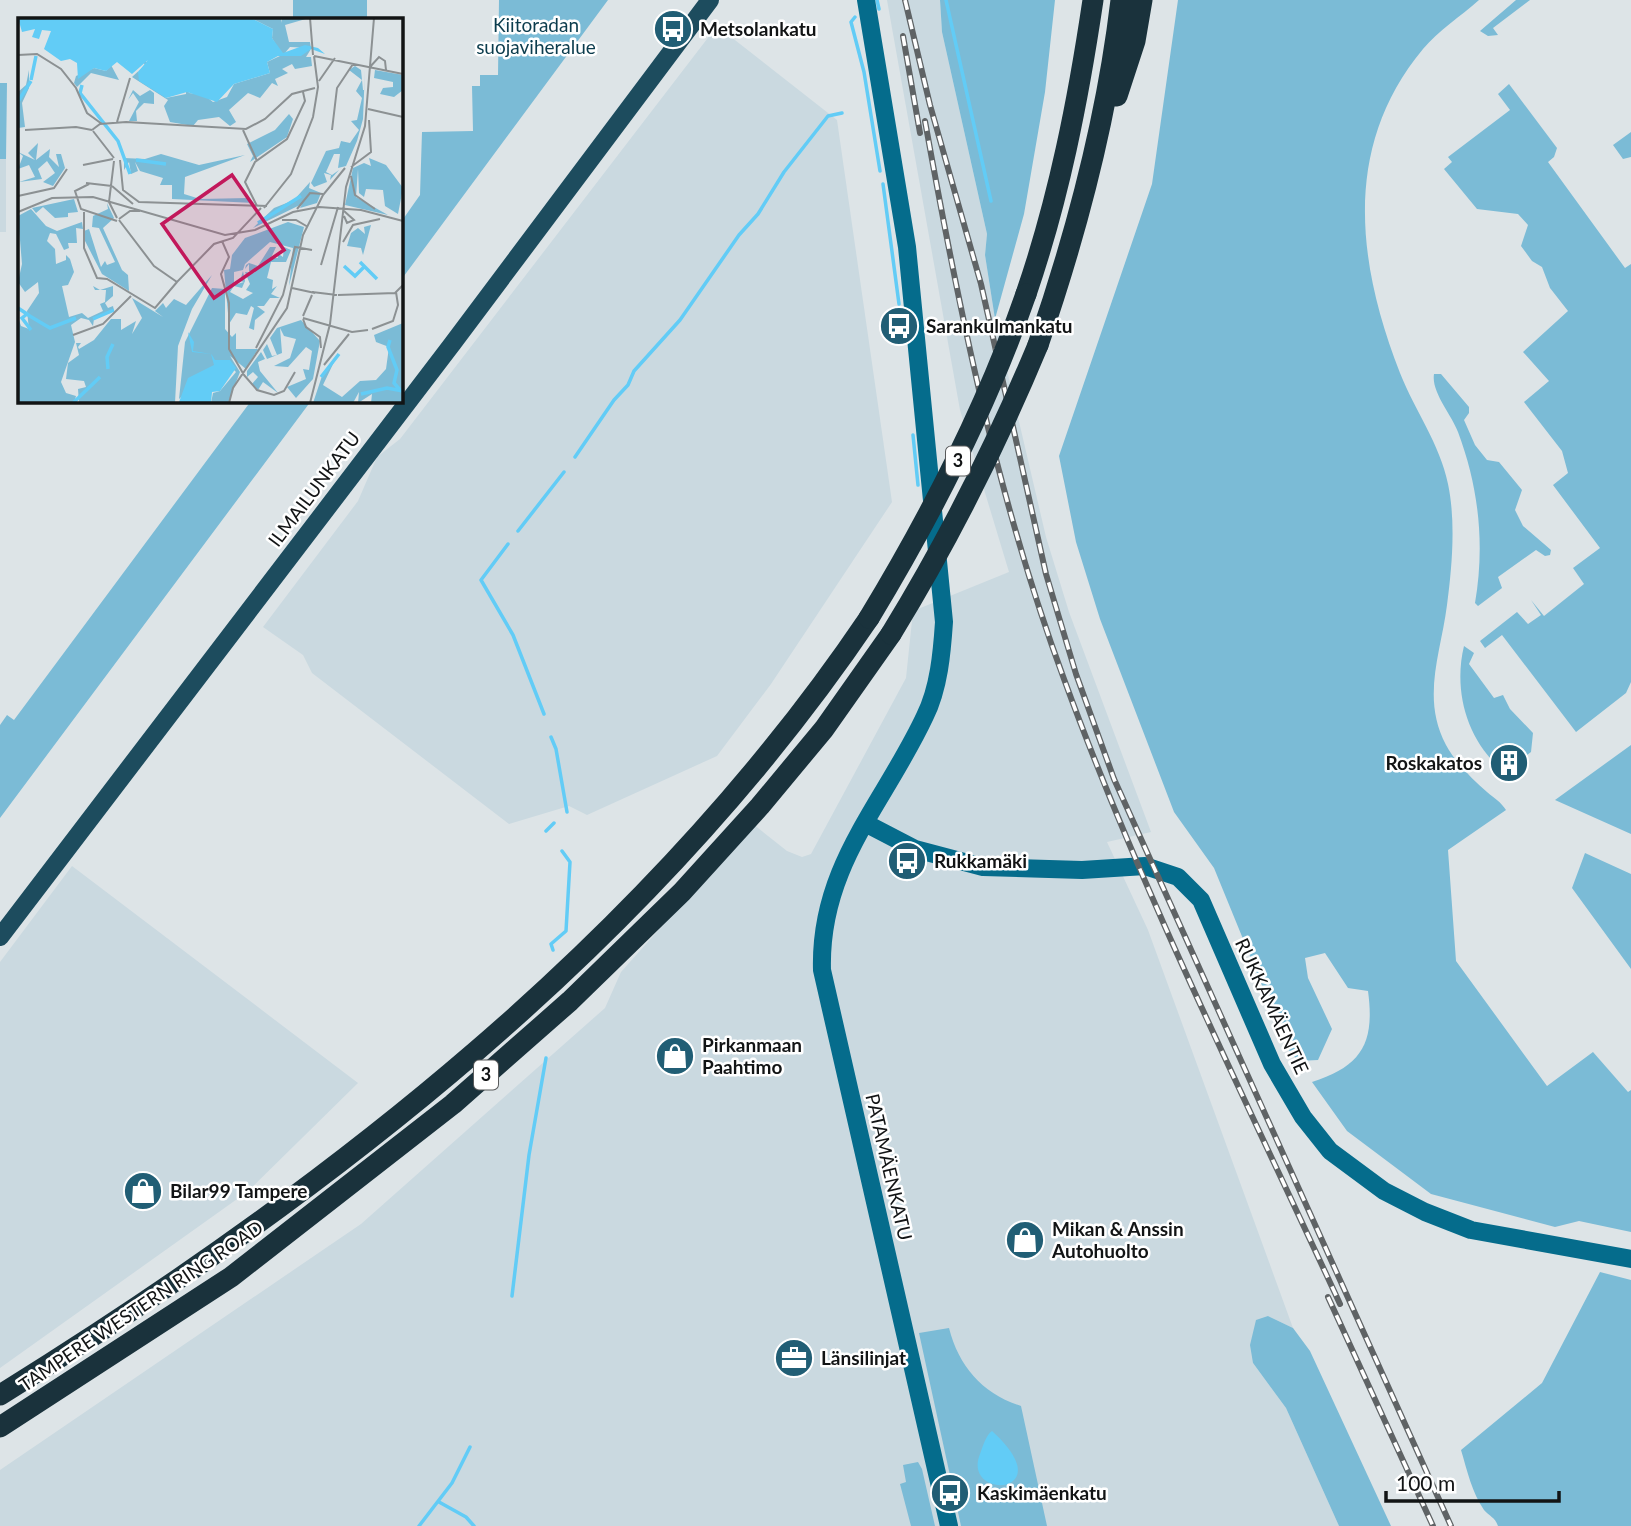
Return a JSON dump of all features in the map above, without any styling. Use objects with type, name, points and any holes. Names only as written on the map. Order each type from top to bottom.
[{"type":"highway","name":"TAMPERE WESTERN RING ROAD","points":[[0,1395],[118,1322],[327,1172],[437,1083],[618,919],[737,791],[803,712],[869,618],[946,487],[1007,351],[1047,232],[1077,107],[1093,0]]},
{"type":"highway","name":"TAMPERE WESTERN RING ROAD","points":[[0,1427],[231,1277],[453,1104],[570,1001],[682,892],[760,806],[824,729],[891,634],[972,490],[1038,345],[1071,250],[1089,178],[1104,108],[1121,0]]},
{"type":"highway","name":"3","points":[[1089,178],[1135,41],[1142,0]]},
{"type":"main road","name":"ILMAILUNKATU","points":[[0,937],[710,0]]},
{"type":"main road","name":"ILMAILUNKATU","points":[[687,33],[719,0]]},
{"type":"main road","points":[[865,823],[927,714],[942,655],[944,622],[906,247],[866,0]]},
{"type":"main road","name":"RUKKAMÄENTIE","points":[[865,823],[915,849],[983,867],[1082,870],[1145,866],[1178,877],[1201,900],[1272,1063],[1303,1117],[1330,1151],[1384,1191],[1425,1212],[1471,1230],[1631,1259]]},
{"type":"main road","name":"PATAMÄENKATU","points":[[865,823],[842,866],[826,909],[821,936],[822,970],[949,1526]]},
{"type":"shaded area","points":[[887,0],[940,0],[942,32],[987,234],[985,255],[995,319],[1046,537],[1069,612],[1151,832],[1107,842],[1148,930],[1293,1328],[1268,1316],[1253,1363],[1286,1408],[1339,1526],[0,1526],[0,1470],[361,1224],[605,1008],[621,972],[753,824],[787,851],[802,857],[811,854],[906,678],[913,611],[1009,572],[960,410]]},
{"type":"shaded area","points":[[717,26],[837,120],[892,502],[771,684],[717,756],[587,815],[569,806],[509,824],[312,673],[303,655],[263,627],[358,501],[377,457],[400,439]]},
{"type":"shaded area","points":[[0,159],[6,159],[6,232],[0,232]]},
{"type":"shaded area","points":[[72,866],[358,1083],[247,1192],[0,1368],[0,962]]},
{"type":"shaded area","points":[[992,1431],[1011,1453],[1018,1469],[1015,1479],[1006,1484],[994,1485],[984,1479],[978,1469],[982,1448]]},
{"type":"green space","points":[[293,0],[367,0],[367,18],[293,18]]},
{"type":"green space","name":"Kiitoradan suojaviheralue","points":[[499,0],[608,0],[402,279],[402,221],[420,195],[422,132],[473,131],[472,86],[480,86],[480,75],[498,75]]},
{"type":"green space","points":[[940,0],[1055,0],[1045,92],[1024,214],[995,319],[985,255],[987,234],[942,32]]},
{"type":"green space","points":[[1178,0],[1479,0],[1423,49],[1397,86],[1379,125],[1369,165],[1365,206],[1367,248],[1385,331],[1406,387],[1439,455],[1448,484],[1453,529],[1447,605],[1435,675],[1435,710],[1439,727],[1446,745],[1459,764],[1506,810],[1448,850],[1456,961],[1547,1086],[1593,1052],[1628,1092],[1631,1090],[1631,1232],[1579,1221],[1555,1227],[1431,1194],[1347,1131],[1312,1082],[1343,1068],[1354,1060],[1361,1050],[1369,1025],[1368,991],[1348,988],[1325,953],[1305,958],[1308,978],[1332,1029],[1318,1060],[1298,1061],[1288,1049],[1214,868],[1174,812],[1100,619],[1076,542],[1059,456],[1152,184]]},
{"type":"green space","points":[[1516,0],[1530,0],[1493,28],[1498,35],[1488,36],[1480,31]]},
{"type":"green space","points":[[0,83],[7,83],[6,159],[0,159]]},
{"type":"green space","points":[[1509,84],[1557,148],[1554,157],[1548,162],[1625,268],[1631,264],[1631,682],[1626,693],[1576,732],[1502,635],[1485,648],[1480,641],[1517,612],[1528,624],[1541,615],[1531,600],[1544,616],[1584,584],[1573,568],[1600,548],[1553,485],[1568,473],[1562,451],[1524,402],[1549,381],[1523,352],[1568,311],[1550,288],[1542,267],[1532,261],[1521,246],[1528,225],[1518,214],[1477,209],[1444,169],[1452,162],[1448,157],[1510,110],[1498,94]]},
{"type":"green space","points":[[1631,132],[1631,157],[1623,159],[1613,145]]},
{"type":"green space","points":[[1434,374],[1441,374],[1469,407],[1469,413],[1464,420],[1475,445],[1487,460],[1499,462],[1522,490],[1515,510],[1523,526],[1551,550],[1550,555],[1545,556],[1536,550],[1498,577],[1502,588],[1478,606],[1475,603],[1480,538],[1475,495],[1465,453],[1455,425],[1436,388]]},
{"type":"green space","points":[[250,402],[310,402],[0,818],[0,725],[7,715],[14,720]]},
{"type":"green space","points":[[1464,646],[1474,653],[1469,664],[1494,698],[1503,695],[1510,709],[1533,733],[1531,752],[1515,764],[1516,773],[1512,755],[1503,756],[1505,772],[1492,760],[1472,731],[1462,698],[1460,680]]},
{"type":"green space","points":[[1631,745],[1631,834],[1555,800]]},
{"type":"green space","points":[[1585,853],[1631,874],[1631,969],[1572,888]]},
{"type":"green space","points":[[1600,1272],[1631,1280],[1631,1526],[1498,1526],[1476,1496],[1461,1450],[1542,1383]]},
{"type":"green space","points":[[1268,1316],[1293,1328],[1310,1351],[1391,1526],[1339,1526],[1286,1408],[1253,1363],[1250,1345],[1256,1320]]},
{"type":"green space","points":[[949,1328],[959,1355],[974,1377],[995,1394],[1021,1406],[1047,1526],[961,1526],[919,1333]]},
{"type":"green space","points":[[918,1462],[935,1526],[911,1526],[900,1484],[906,1482],[903,1465]]},
{"type":"waterway","points":[[877,0],[879,9]]},
{"type":"waterway","points":[[946,0],[991,201]]},
{"type":"waterway","points":[[855,17],[851,22],[864,72],[880,171]]},
{"type":"waterway","points":[[575,457],[614,400],[628,385],[634,371],[680,320],[739,235],[758,214],[784,172],[828,116],[842,113]]},
{"type":"waterway","points":[[883,184],[899,304]]},
{"type":"waterway","points":[[913,435],[918,485]]},
{"type":"waterway","points":[[518,531],[564,472]]},
{"type":"waterway","points":[[508,544],[481,580],[513,635],[544,714]]},
{"type":"waterway","points":[[551,737],[556,749],[567,812]]},
{"type":"waterway","points":[[546,831],[554,823]]},
{"type":"waterway","points":[[553,950],[551,944],[566,931],[570,862],[562,851]]},
{"type":"waterway","points":[[512,1296],[529,1155],[546,1058]]},
{"type":"waterway","points":[[419,1526],[452,1483],[470,1447]]},
{"type":"waterway","points":[[439,1502],[466,1517],[474,1526]]},
{"type":"railway","points":[[905,0],[930,105],[981,284],[1046,574],[1076,674],[1114,779],[1451,1526]]},
{"type":"railway","points":[[903,36],[920,133]]},
{"type":"railway","points":[[925,121],[982,403],[1040,611],[1094,759],[1127,838],[1231,1072],[1340,1304]]},
{"type":"railway","points":[[1328,1297],[1433,1526]]},
{"type":"place","name":"Metsolankatu","points":[[673,29]]},
{"type":"place","name":"Sarankulmankatu","points":[[899,326]]},
{"type":"place","name":"Roskakatos","points":[[1509,763]]},
{"type":"place","name":"Rukkamäki","points":[[907,861]]},
{"type":"place","name":"Pirkanmaan Paahtimo","points":[[675,1056]]},
{"type":"place","name":"Bilar99 Tampere","points":[[143,1191]]},
{"type":"place","name":"Mikan & Anssin Autohuolto","points":[[1025,1240]]},
{"type":"place","name":"Länsilinjat","points":[[794,1358]]},
{"type":"place","name":"Kaskimäenkatu","points":[[950,1493]]}]
